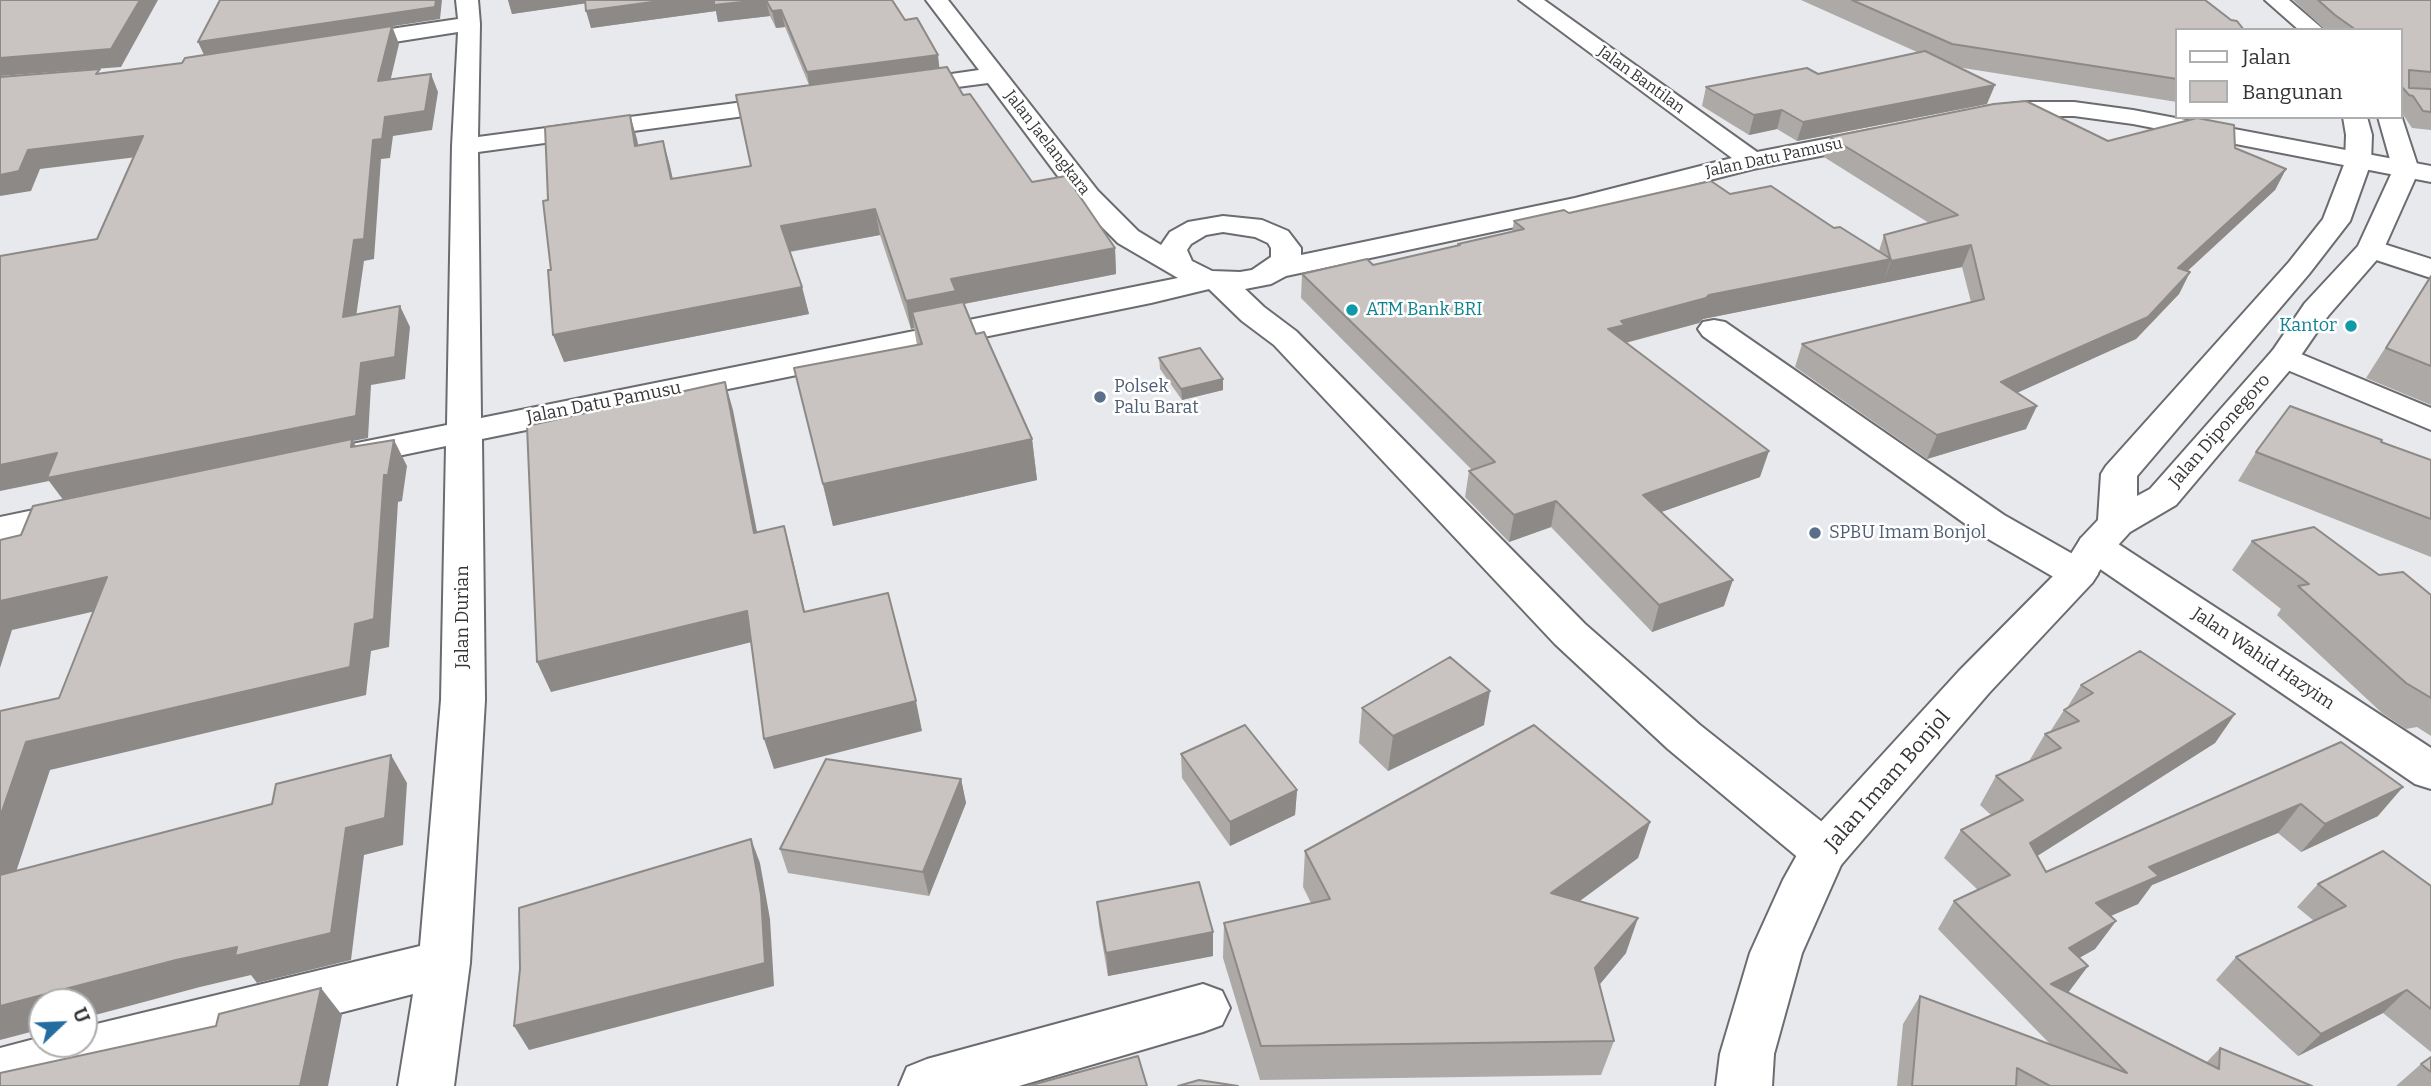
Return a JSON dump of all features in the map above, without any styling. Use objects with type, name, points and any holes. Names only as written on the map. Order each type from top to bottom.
[{"type":"main road","name":"Jalan Jaelangkara","points":[[937,0],[1088,197],[1128,237],[1191,274],[1214,280]]},
{"type":"main road","name":"Jalan Bantilan","points":[[1530,0],[1752,161]]},
{"type":"main road","points":[[2252,0],[2282,28]]},
{"type":"main road","points":[[2276,0],[2310,28]]},
{"type":"main road","points":[[322,46],[468,12]]},
{"type":"main road","name":"Jalan Durian","points":[[426,1086],[444,963],[463,700],[468,12]]},
{"type":"main road","points":[[887,90],[995,75]]},
{"type":"main road","points":[[465,146],[819,99]]},
{"type":"main road","points":[[1962,120],[2028,109],[2074,110],[2146,120],[2418,172]]},
{"type":"main road","points":[[2096,548],[2119,474],[2211,365],[2299,268],[2336,221],[2358,162],[2359,135],[2355,119]]},
{"type":"main road","points":[[2391,119],[2399,141],[2418,172]]},
{"type":"main road","name":"Jalan Datu Pamusu","points":[[316,463],[1214,280],[1268,273],[1388,248],[1576,206],[1752,161],[1899,133]]},
{"type":"main road","name":"Jalan Diponegoro","points":[[2096,548],[2163,497],[2284,356],[2316,310],[2371,249],[2418,172]]},
{"type":"main road","points":[[1106,215],[1198,228],[1223,224],[1242,225],[1262,229],[1278,237],[1388,248]]},
{"type":"main road","points":[[1105,303],[1177,265],[1172,250],[1180,238],[1198,228]]},
{"type":"main road","points":[[1278,237],[1286,248],[1286,259],[1268,273],[1286,338]]},
{"type":"main road","points":[[2371,249],[2431,268]]},
{"type":"main road","points":[[1214,280],[1286,338],[1570,634],[1684,737],[1824,851]]},
{"type":"main road","name":"Jalan Wahid Hazyim","points":[[1714,329],[1991,524],[2096,548],[2431,771]]},
{"type":"main road","points":[[2284,356],[2431,420]]},
{"type":"main road","points":[[0,528],[105,507]]},
{"type":"main road","name":"Jalan Imam Bonjol","points":[[1744,1086],[1747,1054],[1776,953],[1808,880],[1824,851],[2096,548]]},
{"type":"main road","points":[[0,1074],[444,963]]},
{"type":"main road","points":[[927,1086],[1203,1008]]},
{"type":"building","points":[[0,0],[140,0],[111,49],[0,58]]},
{"type":"building","points":[[220,0],[436,0],[435,7],[198,42]]},
{"type":"building","points":[[585,0],[667,0],[586,11]]},
{"type":"building","points":[[714,0],[760,0],[714,5]]},
{"type":"building","points":[[766,0],[892,0],[905,20],[917,18],[938,55],[807,72],[781,10],[772,11]]},
{"type":"building","points":[[1852,0],[2205,0],[2231,20],[2237,21],[2242,28],[2176,28],[2176,79],[1952,44]]},
{"type":"building","points":[[2318,0],[2431,0],[2431,72],[2409,70],[2409,88],[2431,89],[2431,112],[2423,111],[2413,96],[2403,88],[2403,28],[2353,28]]},
{"type":"building","points":[[392,26],[378,81],[431,74],[425,111],[385,117],[382,139],[373,140],[364,239],[354,240],[343,317],[400,306],[395,357],[361,363],[356,416],[47,478],[57,453],[0,465],[0,256],[97,239],[143,136],[28,150],[19,171],[0,175],[0,77],[100,69],[96,74],[182,63],[185,58]]},
{"type":"building","points":[[1925,51],[1995,85],[1803,122],[1782,110],[1754,115],[1706,87],[1807,68],[1818,74]]},
{"type":"building","points":[[947,67],[963,95],[970,94],[1032,182],[1066,176],[1115,248],[951,279],[956,291],[906,301],[875,209],[781,226],[802,287],[553,335],[548,270],[551,270],[543,201],[548,200],[545,127],[630,115],[635,146],[663,141],[671,179],[751,166],[736,95]]},
{"type":"building","points":[[2026,101],[2108,141],[2193,119],[2234,125],[2235,148],[2286,169],[2178,268],[2190,272],[2148,317],[2001,382],[2037,406],[1937,435],[1802,344],[1984,299],[1971,245],[1891,261],[1884,235],[1958,215],[1830,137],[1994,104]]},
{"type":"building","points":[[1711,181],[1730,194],[1771,186],[1834,228],[1840,227],[1891,259],[1709,295],[1621,321],[1625,325],[1608,329],[1769,451],[1643,495],[1733,580],[1659,605],[1556,501],[1514,515],[1469,471],[1495,462],[1302,274],[1367,259],[1373,265],[1524,229],[1514,221],[1564,210],[1569,213]]},
{"type":"building","points":[[2431,276],[2431,366],[2386,348]]},
{"type":"building","points":[[963,302],[976,334],[984,332],[1032,439],[823,484],[794,368],[922,344],[912,312]]},
{"type":"building","points":[[1200,348],[1223,379],[1181,389],[1159,358]]},
{"type":"building","points":[[725,382],[754,533],[784,526],[804,612],[888,593],[916,701],[764,739],[747,611],[537,662],[527,426]]},
{"type":"building","points":[[2290,406],[2431,460],[2431,519],[2256,452]]},
{"type":"building","points":[[352,439],[351,447],[394,440],[388,475],[384,475],[374,619],[355,624],[350,667],[26,742],[0,817],[0,711],[59,698],[107,577],[0,601],[0,540],[21,535],[33,506]]},
{"type":"building","points":[[2314,527],[2379,575],[2403,572],[2431,595],[2431,698],[2406,683],[2298,586],[2309,584],[2252,541]]},
{"type":"building","points":[[2140,651],[2235,714],[2030,843],[2046,872],[2341,742],[2403,787],[2325,824],[2301,804],[2149,867],[2159,876],[2096,903],[2116,921],[2069,948],[2088,966],[2051,984],[2219,1069],[2220,1048],[2312,1086],[2050,1086],[2017,1068],[2016,1086],[1912,1086],[1920,996],[2127,1073],[1954,901],[2010,875],[1961,830],[2023,800],[1996,776],[2061,748],[2045,734],[2079,721],[2064,710],[2093,693],[2081,685]]},
{"type":"building","points":[[1450,657],[1490,691],[1393,736],[1362,708]]},
{"type":"building","points":[[1245,725],[1297,790],[1230,822],[1181,754]]},
{"type":"building","points":[[1534,725],[1650,822],[1551,893],[1638,918],[1595,968],[1614,1041],[1261,1046],[1224,923],[1330,899],[1305,851]]},
{"type":"building","points":[[391,755],[385,818],[346,828],[331,933],[235,956],[237,947],[69,988],[28,988],[28,999],[0,1006],[0,875],[272,804],[276,784]]},
{"type":"building","points":[[826,759],[961,779],[923,872],[780,849]]},
{"type":"building","points":[[751,839],[761,895],[765,963],[514,1026],[520,969],[519,908]]},
{"type":"building","points":[[2383,851],[2431,886],[2431,1009],[2407,990],[2321,1034],[2236,957],[2346,906],[2318,884]]},
{"type":"building","points":[[1199,882],[1213,932],[1106,953],[1097,902]]},
{"type":"building","points":[[321,988],[300,1086],[0,1086],[0,1073],[69,1058],[98,1058],[98,1052],[216,1026],[219,1014]]},
{"type":"building","points":[[1138,1056],[1147,1086],[1028,1086]]},
{"type":"building","points":[[2431,1057],[2431,1072],[2421,1064]]},
{"type":"building","points":[[1199,1080],[1238,1086],[1178,1086]]},
{"type":"place","name":"ATM Bank BRI","points":[[1352,310]]},
{"type":"place","name":"Kantor","points":[[2351,326]]},
{"type":"place","name":"Polsek Palu Barat","points":[[1100,397]]},
{"type":"place","name":"SPBU Imam Bonjol","points":[[1815,533]]}]
